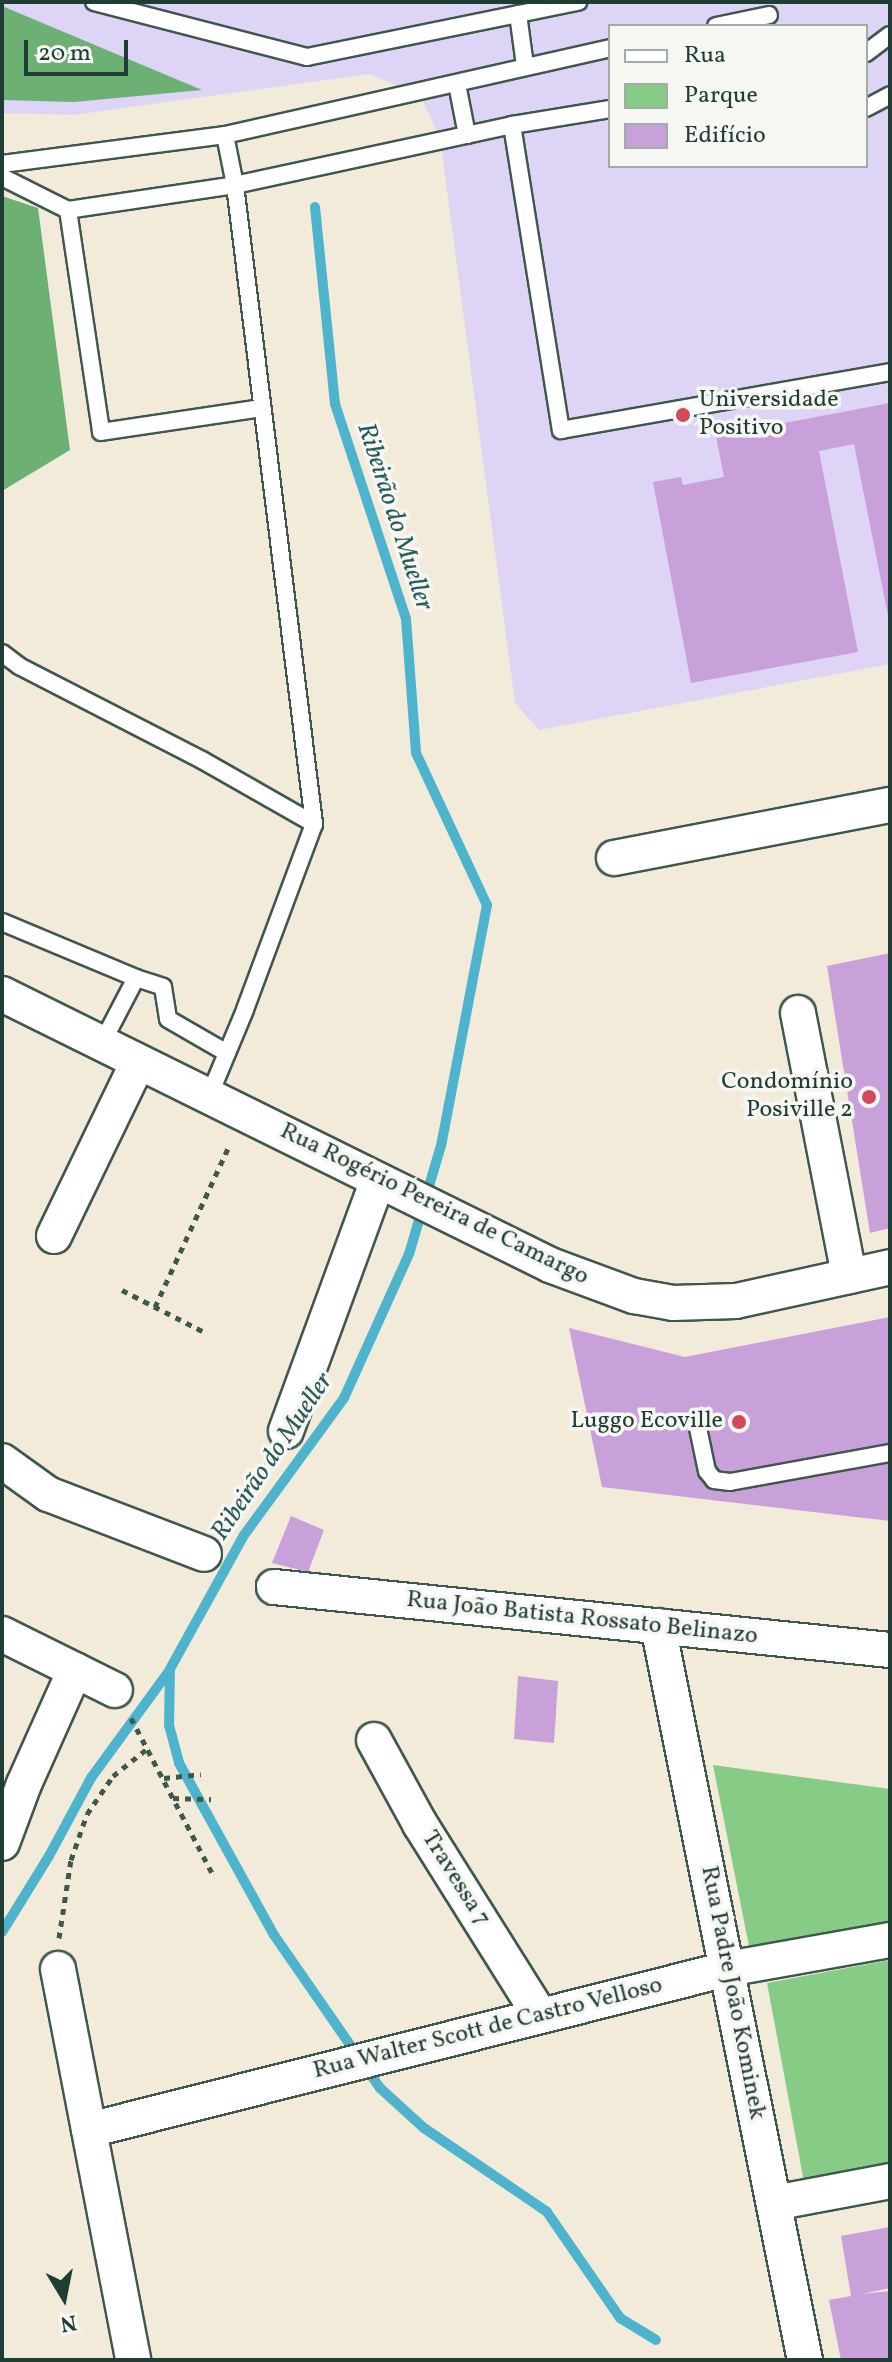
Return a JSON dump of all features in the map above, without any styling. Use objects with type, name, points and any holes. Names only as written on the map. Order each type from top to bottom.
[{"type":"street","points":[[614,858],[890,805]]},
{"type":"street","name":"Rua Rogério Pereira de Camargo","points":[[2,994],[590,1282],[673,1303],[736,1301],[890,1267]]},
{"type":"street","points":[[798,1013],[849,1276]]},
{"type":"street","points":[[54,1236],[138,1062]]},
{"type":"street","points":[[286,1431],[385,1184]]},
{"type":"street","points":[[2,1461],[48,1494],[204,1554]]},
{"type":"street","name":"Rua João Batista Rossato Belinazo","points":[[274,1587],[890,1650]]},
{"type":"street","name":"Rua Padre João Kominek","points":[[658,1626],[805,2360]]},
{"type":"street","points":[[2,1634],[115,1690]]},
{"type":"street","points":[[2,1843],[29,1771],[75,1670]]},
{"type":"street","name":"Travessa 7","points":[[374,1740],[427,1836],[540,2015]]},
{"type":"street","name":"Rua Walter Scott de Castro Velloso","points":[[89,2130],[727,1969],[890,1940]]},
{"type":"street","points":[[58,1969],[133,2360]]},
{"type":"street","points":[[774,2203],[890,2181]]},
{"type":"lane","points":[[94,2],[307,57],[578,2]]},
{"type":"lane","points":[[518,14],[525,66]]},
{"type":"lane","points":[[725,24],[770,14]]},
{"type":"lane","points":[[868,52],[890,35]]},
{"type":"lane","points":[[2,164],[225,135],[608,48]]},
{"type":"lane","points":[[457,84],[467,135]]},
{"type":"lane","points":[[868,107],[890,95]]},
{"type":"lane","points":[[2,177],[68,210],[235,185],[512,125],[608,109]]},
{"type":"lane","points":[[512,125],[561,430],[890,372]]},
{"type":"lane","points":[[209,1096],[314,824],[235,185],[225,135]]},
{"type":"lane","points":[[68,210],[101,432],[262,408]]},
{"type":"lane","points":[[2,653],[19,666],[202,760],[314,824]]},
{"type":"lane","points":[[2,922],[163,987],[168,1019],[227,1053]]},
{"type":"lane","points":[[102,1043],[136,978]]},
{"type":"lane","points":[[698,1428],[707,1471],[714,1480],[730,1482],[890,1453]]},
{"type":"path","points":[[155,1307],[244,1114]]},
{"type":"path","points":[[122,1290],[206,1333]]},
{"type":"path","points":[[204,1554],[286,1431]]},
{"type":"path","points":[[58,1969],[63,1897],[87,1814],[113,1776],[148,1748],[214,1877]]},
{"type":"path","points":[[164,1778],[201,1774]]},
{"type":"path","points":[[173,1798],[211,1799]]},
{"type":"shaded area","name":"Universidade Positivo","points":[[2,2],[890,2],[890,664],[539,730],[515,703],[440,138],[420,95],[369,74],[73,115],[2,113]]},
{"type":"green space","points":[[2,6],[202,90],[74,102],[2,100]]},
{"type":"green space","points":[[2,196],[38,208],[70,450],[2,491]]},
{"type":"green space","points":[[713,1765],[890,1789],[890,1922],[749,1946]]},
{"type":"green space","points":[[890,1960],[890,2166],[804,2182],[767,1983]]},
{"type":"building","points":[[890,403],[890,626],[854,444],[819,451],[858,652],[691,683],[653,482],[681,477],[683,485],[724,477],[716,436]]},
{"type":"building","name":"Condomínio Posiville 2","points":[[890,953],[890,1228],[870,1233],[827,966]]},
{"type":"building","name":"Luggo Ecoville","points":[[890,1317],[890,1521],[602,1487],[569,1328],[685,1357]]},
{"type":"building","points":[[291,1516],[324,1530],[308,1572],[272,1563]]},
{"type":"building","points":[[518,1676],[558,1681],[554,1743],[514,1739]]},
{"type":"building","points":[[890,2227],[890,2288],[862,2294],[890,2291],[890,2360],[841,2360],[829,2300],[851,2296],[841,2236]]},
{"type":"waterway","name":"Ribeirão do Mueller","points":[[315,207],[335,404],[406,619],[416,753],[487,905],[442,1142],[409,1254],[344,1398],[244,1535],[170,1669],[169,1725],[179,1763],[274,1935],[380,2088],[424,2128],[547,2212],[620,2318],[656,2340]]},
{"type":"waterway","points":[[2,1932],[49,1856],[91,1778],[169,1671]]},
{"type":"place","name":"Universidade Positivo","points":[[683,415]]},
{"type":"place","name":"Condomínio Posiville 2","points":[[869,1097]]},
{"type":"place","name":"Luggo Ecoville","points":[[739,1422]]}]
